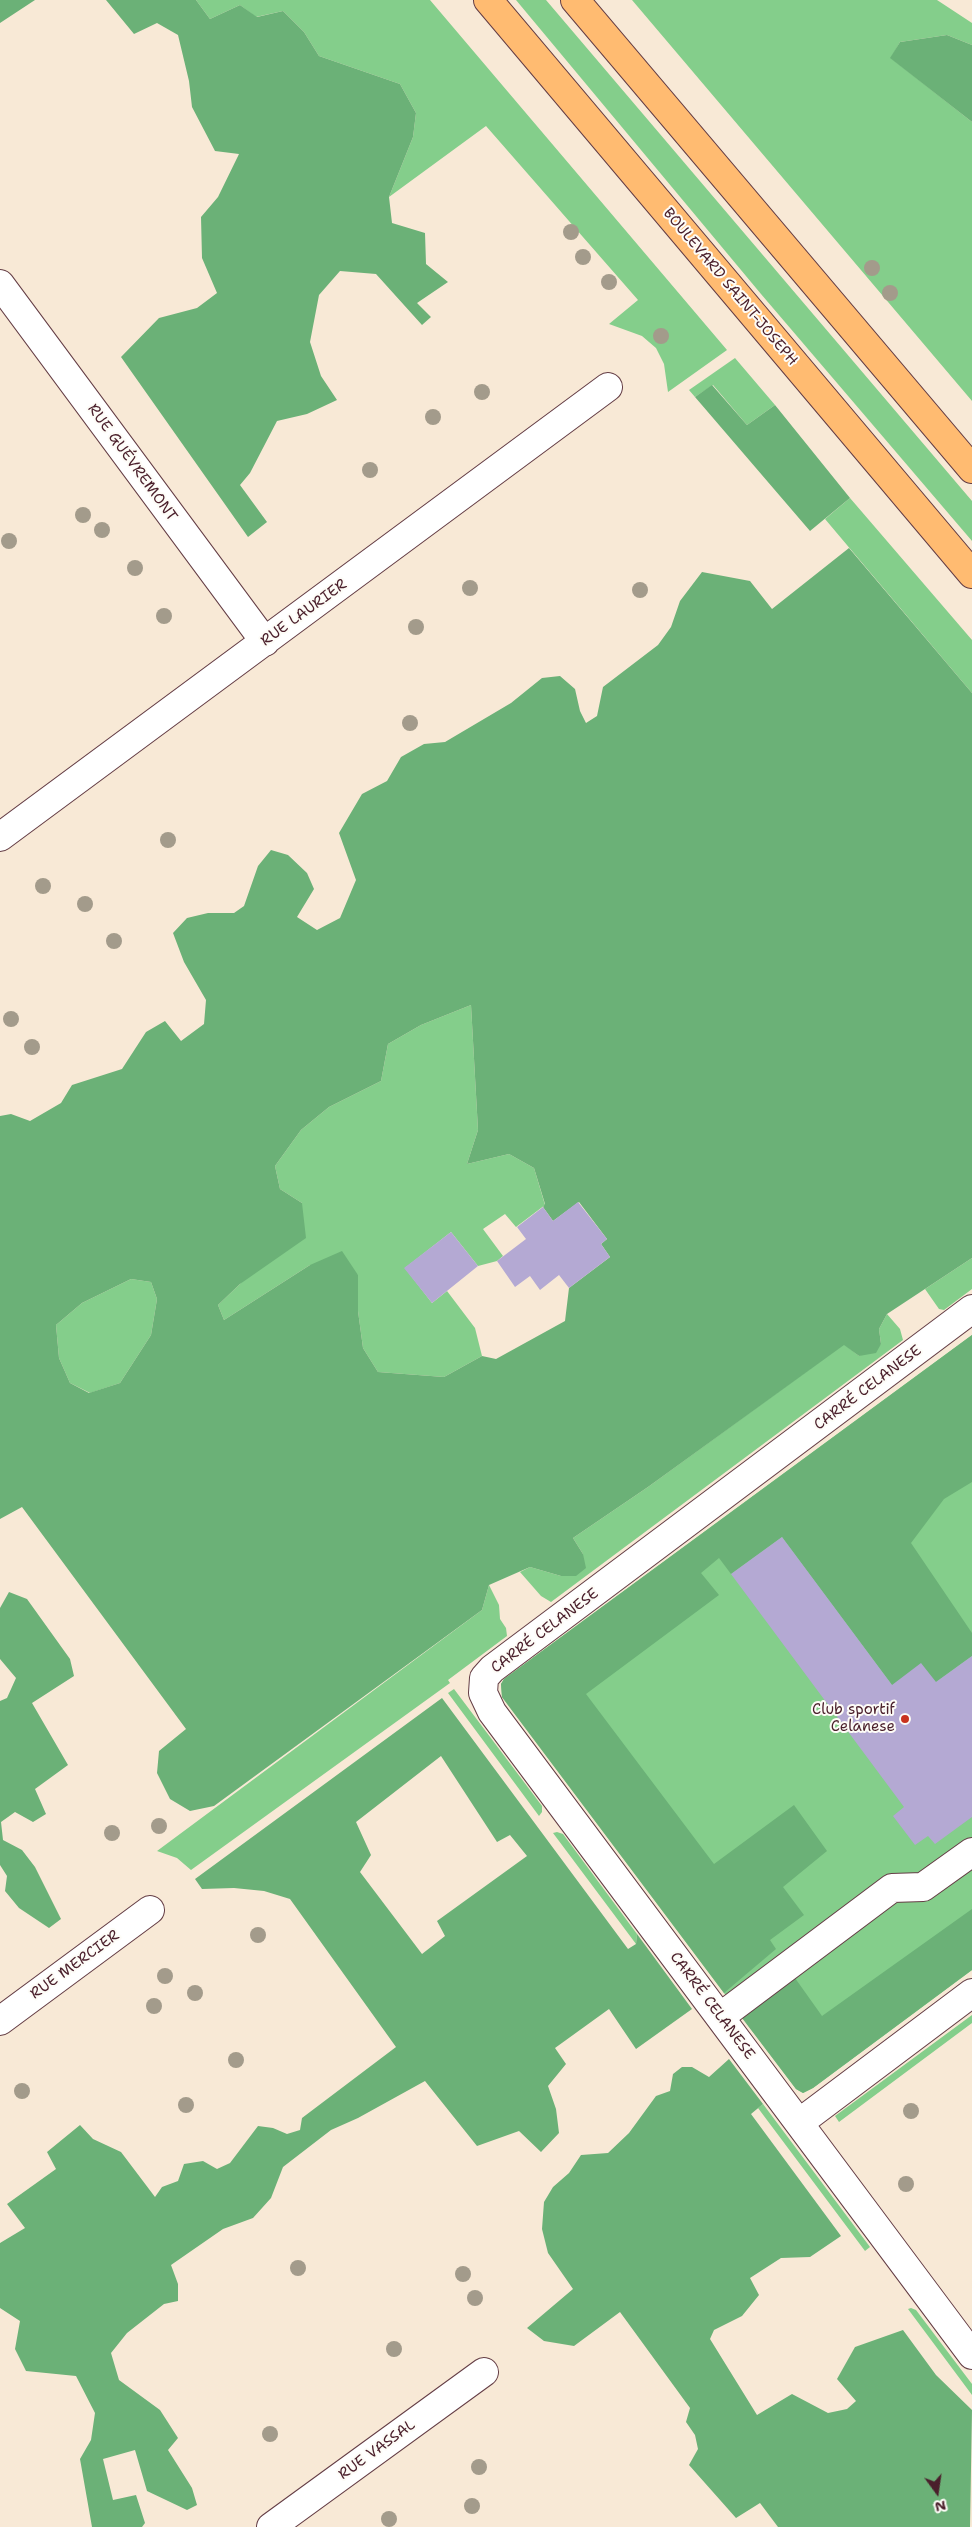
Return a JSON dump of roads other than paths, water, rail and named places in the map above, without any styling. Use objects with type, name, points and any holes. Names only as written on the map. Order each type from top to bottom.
[{"type":"main road","name":"BOULEVARD SAINT-JOSEPH","points":[[488,0],[972,574]]},
{"type":"main road","points":[[575,0],[972,469]]},
{"type":"street","name":"RUE GUÉVREMONT","points":[[0,284],[265,642]]},
{"type":"street","name":"RUE LAURIER","points":[[0,838],[608,387]]},
{"type":"street","name":"CARRÉ CELANESE","points":[[972,1309],[492,1669],[484,1678],[483,1693],[488,1706],[972,2355]]},
{"type":"street","points":[[720,2017],[892,1888],[923,1887],[972,1852]]},
{"type":"street","name":"RUE MERCIER","points":[[0,2021],[150,1910]]},
{"type":"street","points":[[799,2123],[972,1993]]},
{"type":"street","name":"RUE VASSAL","points":[[271,2527],[484,2372]]},
{"type":"place","name":"Club sportif Celanese","points":[[905,1719]]}]
